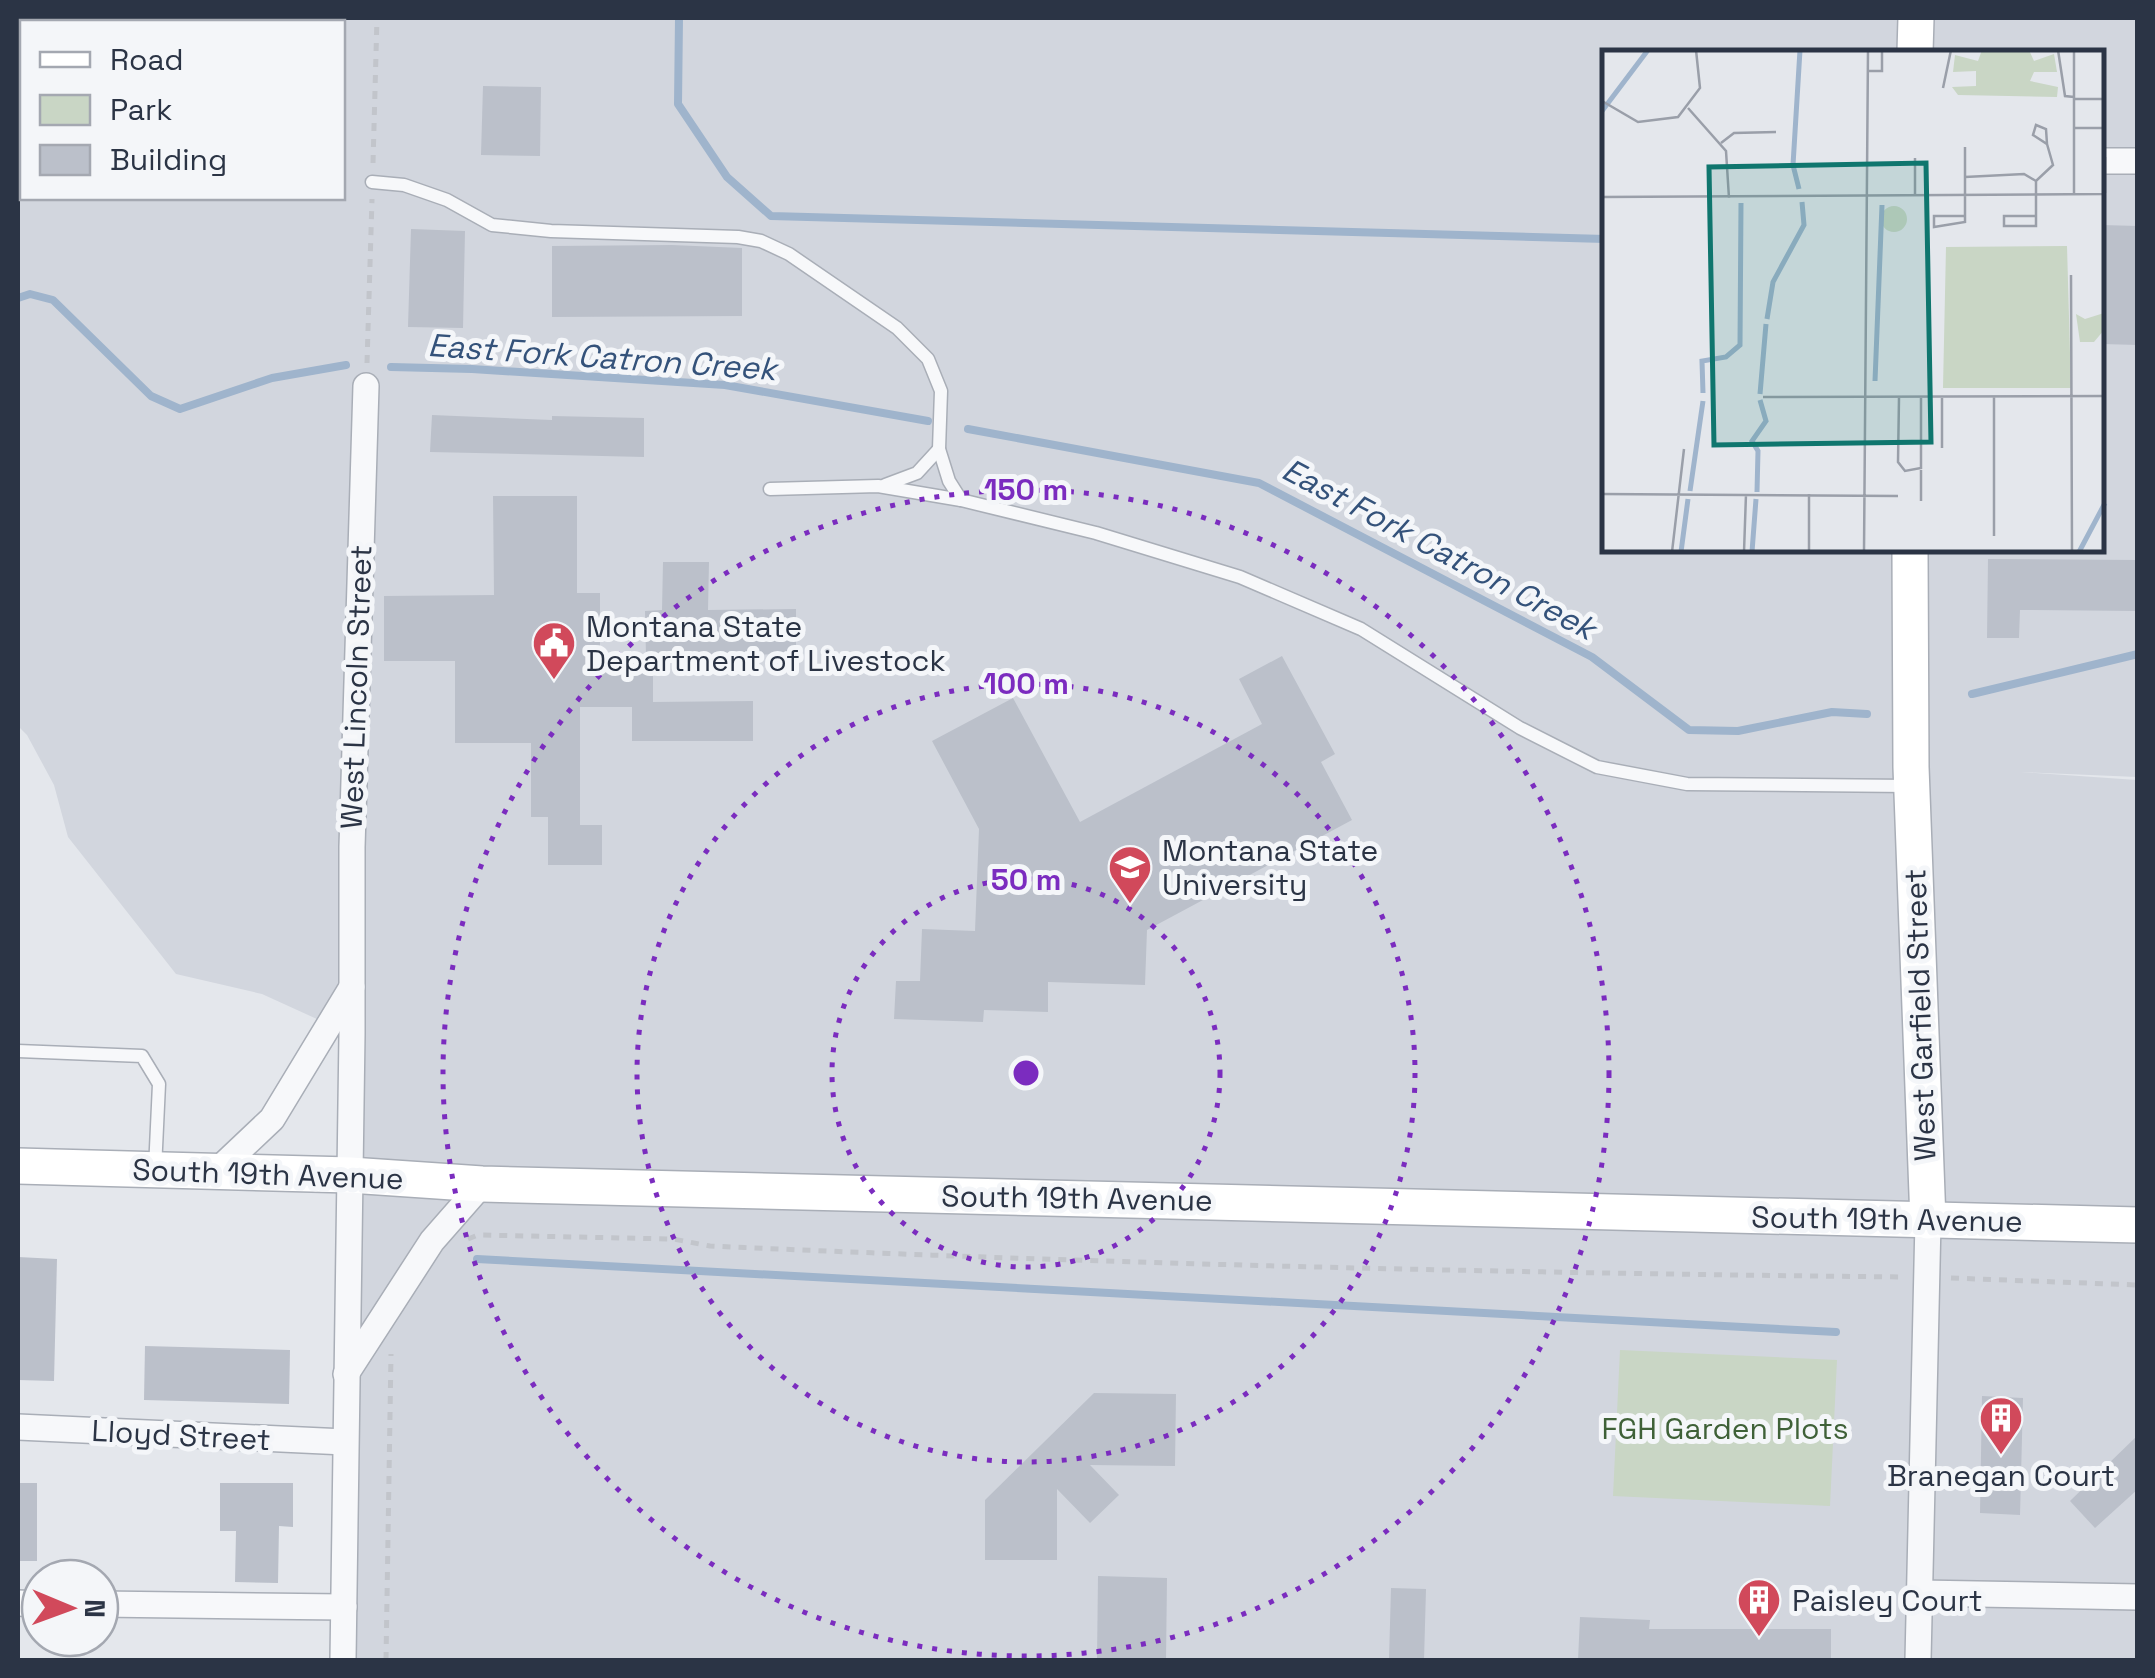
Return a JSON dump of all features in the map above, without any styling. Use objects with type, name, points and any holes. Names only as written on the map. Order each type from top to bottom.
[{"type":"main road","points":[[1915,50],[1916,18]]},
{"type":"main road","name":"West Garfield Street","points":[[1910,552],[1912,786],[1928,1221]]},
{"type":"main road","name":"South 19th Avenue","points":[[18,1166],[350,1175],[482,1184],[2138,1224]]},
{"type":"street","points":[[2105,160],[2138,161]]},
{"type":"street","name":"West Lincoln Street","points":[[343,1660],[352,847],[366,386]]},
{"type":"street","points":[[216,1171],[272,1119],[352,987]]},
{"type":"street","points":[[346,1374],[432,1240],[482,1184]]},
{"type":"street","name":"West Garfield Street","points":[[1918,1660],[1928,1221]]},
{"type":"street","name":"Lloyd Street","points":[[18,1427],[345,1442]]},
{"type":"street","points":[[1920,1593],[2138,1597]]},
{"type":"street","points":[[120,1604],[344,1608]]},
{"type":"lane","points":[[372,182],[404,184],[447,200],[492,226],[738,237],[761,241],[788,254],[896,328],[928,359],[941,392],[938,450],[961,500]]},
{"type":"lane","points":[[770,489],[896,483],[918,473],[938,450]]},
{"type":"lane","points":[[878,486],[961,500],[1173,555],[1301,600],[1376,637],[1520,728],[1596,767],[1687,784],[1912,786]]},
{"type":"lane","points":[[18,1051],[142,1056],[158,1084],[155,1170]]},
{"type":"path","points":[[455,1245],[478,1235],[673,1239],[710,1246],[1053,1261],[1466,1272],[1927,1277],[2138,1285]]},
{"type":"path","points":[[386,1660],[390,1355],[399,1339]]},
{"type":"shaded area","name":"Montana State University","points":[[18,18],[1912,18],[1912,50],[1602,50],[1602,552],[2105,552],[2105,50],[1923,50],[1923,18],[2137,18],[2137,777],[2020,772],[2137,780],[2137,1660],[344,1660],[352,1035],[262,994],[176,974],[68,837],[54,785],[18,726]]},
{"type":"green space","name":"FGH Garden Plots","points":[[1620,1350],[1837,1360],[1830,1506],[1613,1496]]},
{"type":"building","points":[[483,86],[541,87],[540,156],[481,155]]},
{"type":"building","points":[[2105,225],[2138,226],[2138,345],[2105,344]]},
{"type":"building","points":[[411,229],[465,231],[463,328],[408,327]]},
{"type":"building","points":[[552,246],[742,248],[742,316],[552,317]]},
{"type":"building","points":[[432,415],[552,420],[552,416],[644,418],[644,457],[430,452]]},
{"type":"building","name":"Montana State Department of Livestock","points":[[493,496],[577,496],[577,593],[600,593],[600,660],[653,660],[653,702],[753,701],[753,741],[632,741],[632,707],[580,707],[580,825],[602,825],[602,865],[548,865],[548,817],[531,817],[531,743],[455,743],[455,661],[384,661],[384,596],[494,595]]},
{"type":"building","points":[[1988,559],[2138,560],[2138,611],[2020,610],[2019,638],[1987,638]]},
{"type":"building","points":[[663,562],[709,562],[708,610],[796,609],[796,654],[646,656],[645,611],[662,610]]},
{"type":"building","points":[[1282,656],[1335,754],[1321,762],[1352,820],[1147,930],[1145,985],[1048,982],[1048,1012],[984,1010],[983,1022],[894,1019],[896,981],[920,981],[922,929],[975,931],[979,829],[932,741],[1013,698],[1080,822],[1262,724],[1239,679]]},
{"type":"building","points":[[18,1257],[57,1259],[54,1381],[18,1380]]},
{"type":"building","points":[[145,1346],[290,1350],[289,1404],[144,1400]]},
{"type":"building","points":[[1094,1393],[1176,1394],[1175,1466],[1090,1465],[1119,1495],[1090,1523],[1057,1489],[1057,1560],[985,1560],[985,1500]]},
{"type":"building","name":"Branegan Court","points":[[1982,1396],[2023,1398],[2020,1515],[1980,1513]]},
{"type":"building","name":"Branegan Court","points":[[2138,1435],[2138,1489],[2095,1528],[2070,1501]]},
{"type":"building","points":[[18,1483],[37,1483],[37,1558],[18,1561]]},
{"type":"building","points":[[220,1483],[293,1483],[293,1527],[279,1526],[278,1583],[235,1582],[236,1531],[220,1531]]},
{"type":"building","points":[[1098,1576],[1167,1578],[1166,1660],[1097,1660]]},
{"type":"building","points":[[1391,1588],[1426,1589],[1424,1660],[1389,1660]]},
{"type":"building","points":[[1580,1617],[1650,1620],[1649,1629],[1831,1629],[1831,1660],[1578,1660]]},
{"type":"waterway","points":[[679,18],[678,104],[727,177],[771,216],[1602,239]]},
{"type":"waterway","name":"East Fork Catron Creek","points":[[18,298],[30,294],[53,300],[151,396],[180,409],[272,378],[346,365]]},
{"type":"waterway","name":"East Fork Catron Creek","points":[[391,367],[725,385],[928,421]]},
{"type":"waterway","name":"East Fork Catron Creek","points":[[968,429],[1259,483],[1592,657],[1689,730],[1738,731],[1832,712],[1867,714]]},
{"type":"waterway","name":"East Fork Catron Creek","points":[[1972,694],[2138,654]]},
{"type":"waterway","points":[[477,1259],[1836,1332]]},
{"type":"place","name":"Montana State Department of Livestock","points":[[554,681]]},
{"type":"place","name":"Montana State University","points":[[1130,905]]},
{"type":"place","name":"Branegan Court","points":[[2001,1456]]},
{"type":"place","name":"Paisley Court","points":[[1759,1638]]}]
